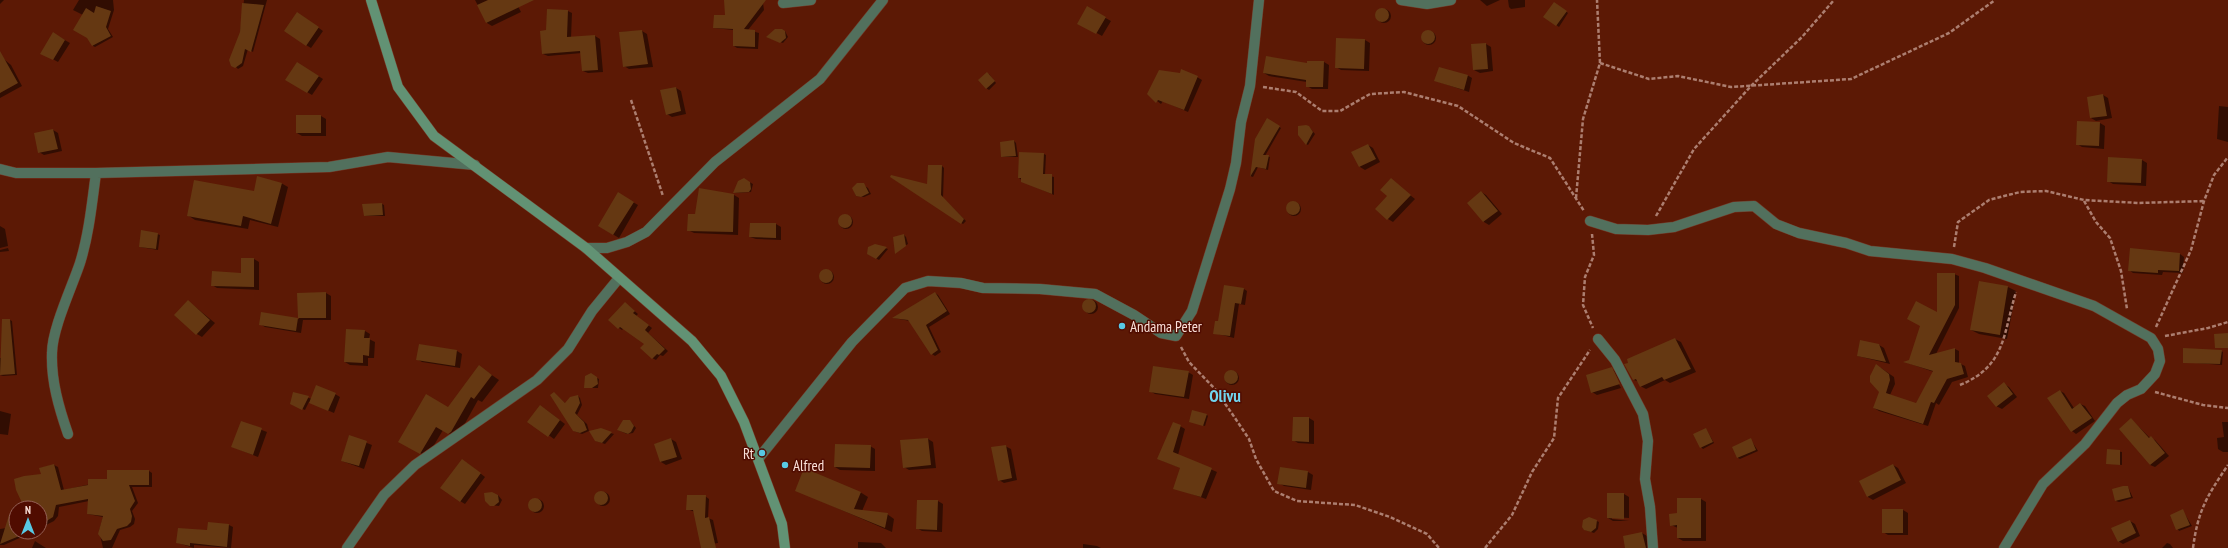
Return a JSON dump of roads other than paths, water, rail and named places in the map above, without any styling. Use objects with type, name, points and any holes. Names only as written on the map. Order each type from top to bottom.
[{"type":"street","points":[[371,0],[398,87],[434,136],[586,248],[692,341],[721,376],[744,422],[782,524],[784,548]]},
{"type":"street","points":[[783,3],[811,0]]},
{"type":"street","points":[[586,248],[607,248],[627,242],[646,232],[715,162],[820,79],[883,0]]},
{"type":"street","points":[[758,459],[852,342],[905,288],[915,284],[928,281],[961,283],[983,288],[1040,289],[1095,294],[1134,315],[1161,333],[1176,336],[1192,311],[1219,226],[1236,162],[1241,122],[1250,86],[1259,0]]},
{"type":"street","points":[[1401,0],[1427,4],[1451,0]]},
{"type":"street","points":[[0,168],[16,173],[96,173],[329,167],[388,157],[475,165]]},
{"type":"street","points":[[0,178],[16,173]]},
{"type":"street","points":[[68,434],[56,390],[52,353],[60,318],[82,255],[88,228],[96,173]]},
{"type":"street","points":[[1590,220],[1616,229],[1648,230],[1674,228],[1734,207],[1754,206],[1776,224],[1799,232],[1846,243],[1870,251],[1952,259],[2019,280],[2094,306],[2151,338],[2158,348],[2160,361],[2155,374],[2141,389],[2127,395],[2117,403],[2085,444],[2043,484],[2004,548]]},
{"type":"street","points":[[347,548],[384,495],[415,465],[537,380],[568,348],[592,311],[619,278]]},
{"type":"street","points":[[1598,339],[1615,360],[1643,414],[1648,441],[1645,479],[1650,507],[1653,548]]},
{"type":"place","name":"Andama Peter","points":[[1122,326]]},
{"type":"place","name":"Rt","points":[[762,453]]},
{"type":"place","name":"Alfred","points":[[785,465]]},
{"type":"district","name":"Olivu","points":[[1225,396]]}]
